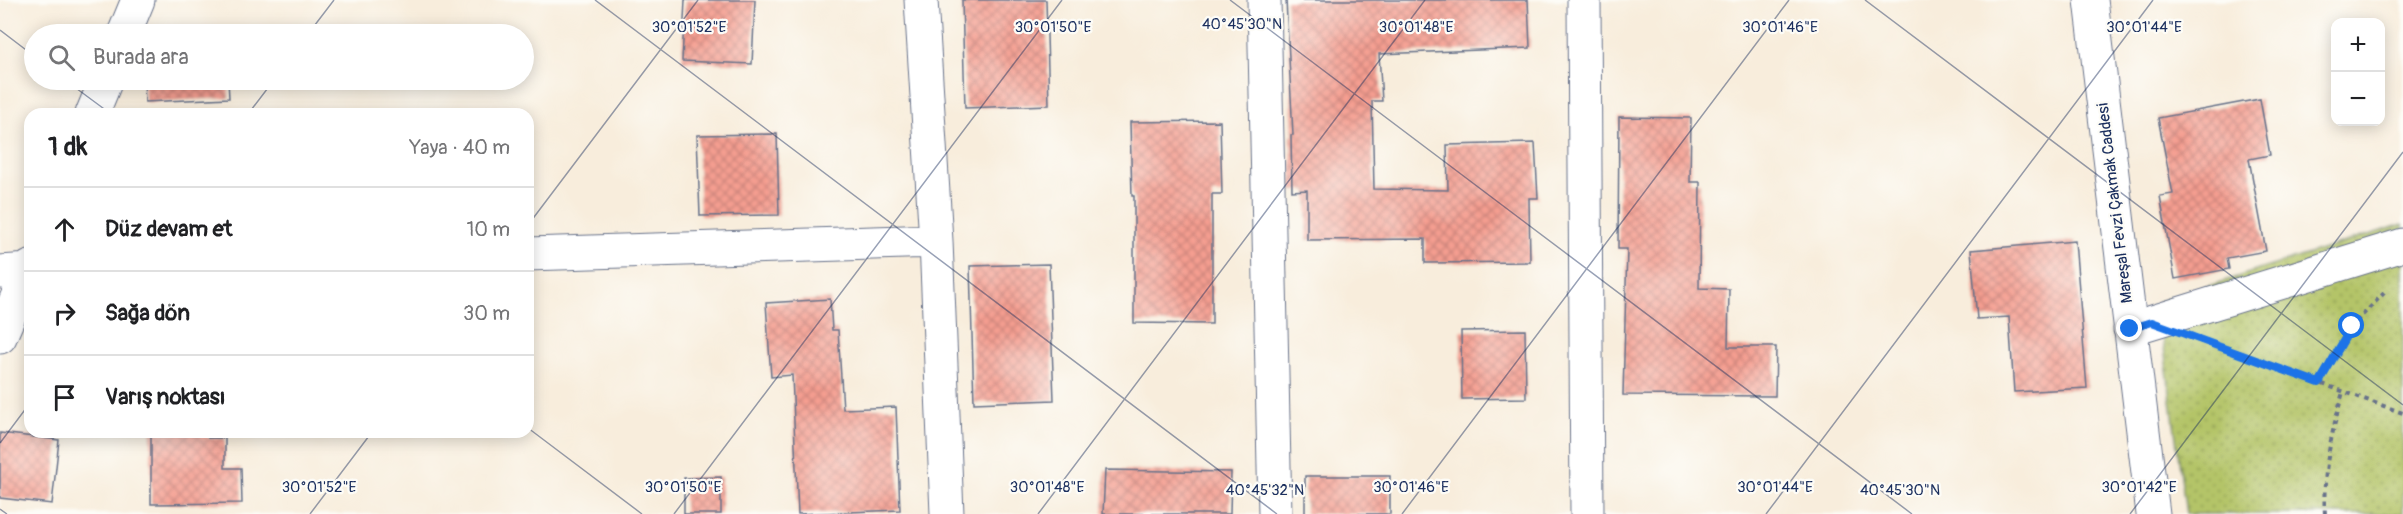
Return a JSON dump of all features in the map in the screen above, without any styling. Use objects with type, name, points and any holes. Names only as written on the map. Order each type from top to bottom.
[{"type":"street","points":[[128,24],[138,0]]},
{"type":"street","points":[[921,0],[936,240],[946,514]]},
{"type":"street","points":[[1264,0],[1275,514]]},
{"type":"street","points":[[1584,0],[1587,514]]},
{"type":"street","name":"Mareşal Fevzi Çakmak Caddesi","points":[[2091,0],[2153,514]]},
{"type":"street","points":[[94,108],[102,90]]},
{"type":"street","points":[[534,254],[936,240]]},
{"type":"street","points":[[2130,329],[2403,245]]},
{"type":"street","points":[[0,337],[22,270]]},
{"type":"path","points":[[2319,383],[2352,326],[2393,285]]},
{"type":"path","points":[[2208,342],[2403,413]]},
{"type":"path","points":[[2325,514],[2327,465],[2343,392]]},
{"type":"green space","points":[[2403,224],[2403,514],[2186,514],[2158,302]]},
{"type":"building","points":[[685,0],[755,0],[752,64],[682,61]]},
{"type":"building","points":[[962,0],[1046,0],[1049,105],[965,108]]},
{"type":"building","points":[[1286,0],[1528,0],[1530,48],[1379,54],[1382,101],[1372,101],[1374,189],[1448,190],[1447,145],[1535,143],[1538,198],[1529,198],[1530,262],[1425,263],[1425,239],[1307,240],[1307,190],[1292,191],[1291,135],[1293,135]]},
{"type":"building","points":[[144,90],[229,90],[229,98],[145,102]]},
{"type":"building","points":[[2260,99],[2270,155],[2249,159],[2266,251],[2227,258],[2229,269],[2175,279],[2160,196],[2173,194],[2158,118]]},
{"type":"building","points":[[1619,117],[1691,118],[1690,182],[1700,182],[1699,288],[1729,289],[1728,347],[1776,347],[1775,396],[1623,395],[1627,249],[1618,249]]},
{"type":"building","points":[[1220,121],[1222,194],[1212,194],[1212,324],[1134,323],[1134,196],[1132,196],[1130,122]]},
{"type":"building","points":[[777,134],[779,215],[700,216],[697,135]]},
{"type":"building","points":[[2075,241],[2087,388],[2014,392],[2009,317],[1977,319],[1971,250]]},
{"type":"building","points":[[1049,264],[1054,400],[974,403],[970,266]]},
{"type":"building","points":[[830,299],[832,330],[838,330],[843,409],[896,407],[900,510],[798,514],[792,375],[771,377],[766,303]]},
{"type":"building","points":[[1525,330],[1526,398],[1462,399],[1461,331]]},
{"type":"building","points":[[0,433],[24,436],[24,438],[59,440],[52,504],[0,498]]},
{"type":"building","points":[[151,438],[225,438],[225,468],[241,468],[242,503],[151,504]]},
{"type":"building","points":[[1105,470],[1231,472],[1230,514],[1103,514]]},
{"type":"building","points":[[1305,476],[1390,476],[1390,514],[1305,514]]},
{"type":"building","points":[[721,477],[721,514],[684,514],[684,478]]},
{"type":"route","points":[[2130,329],[2152,322],[2319,383],[2352,326]]}]
